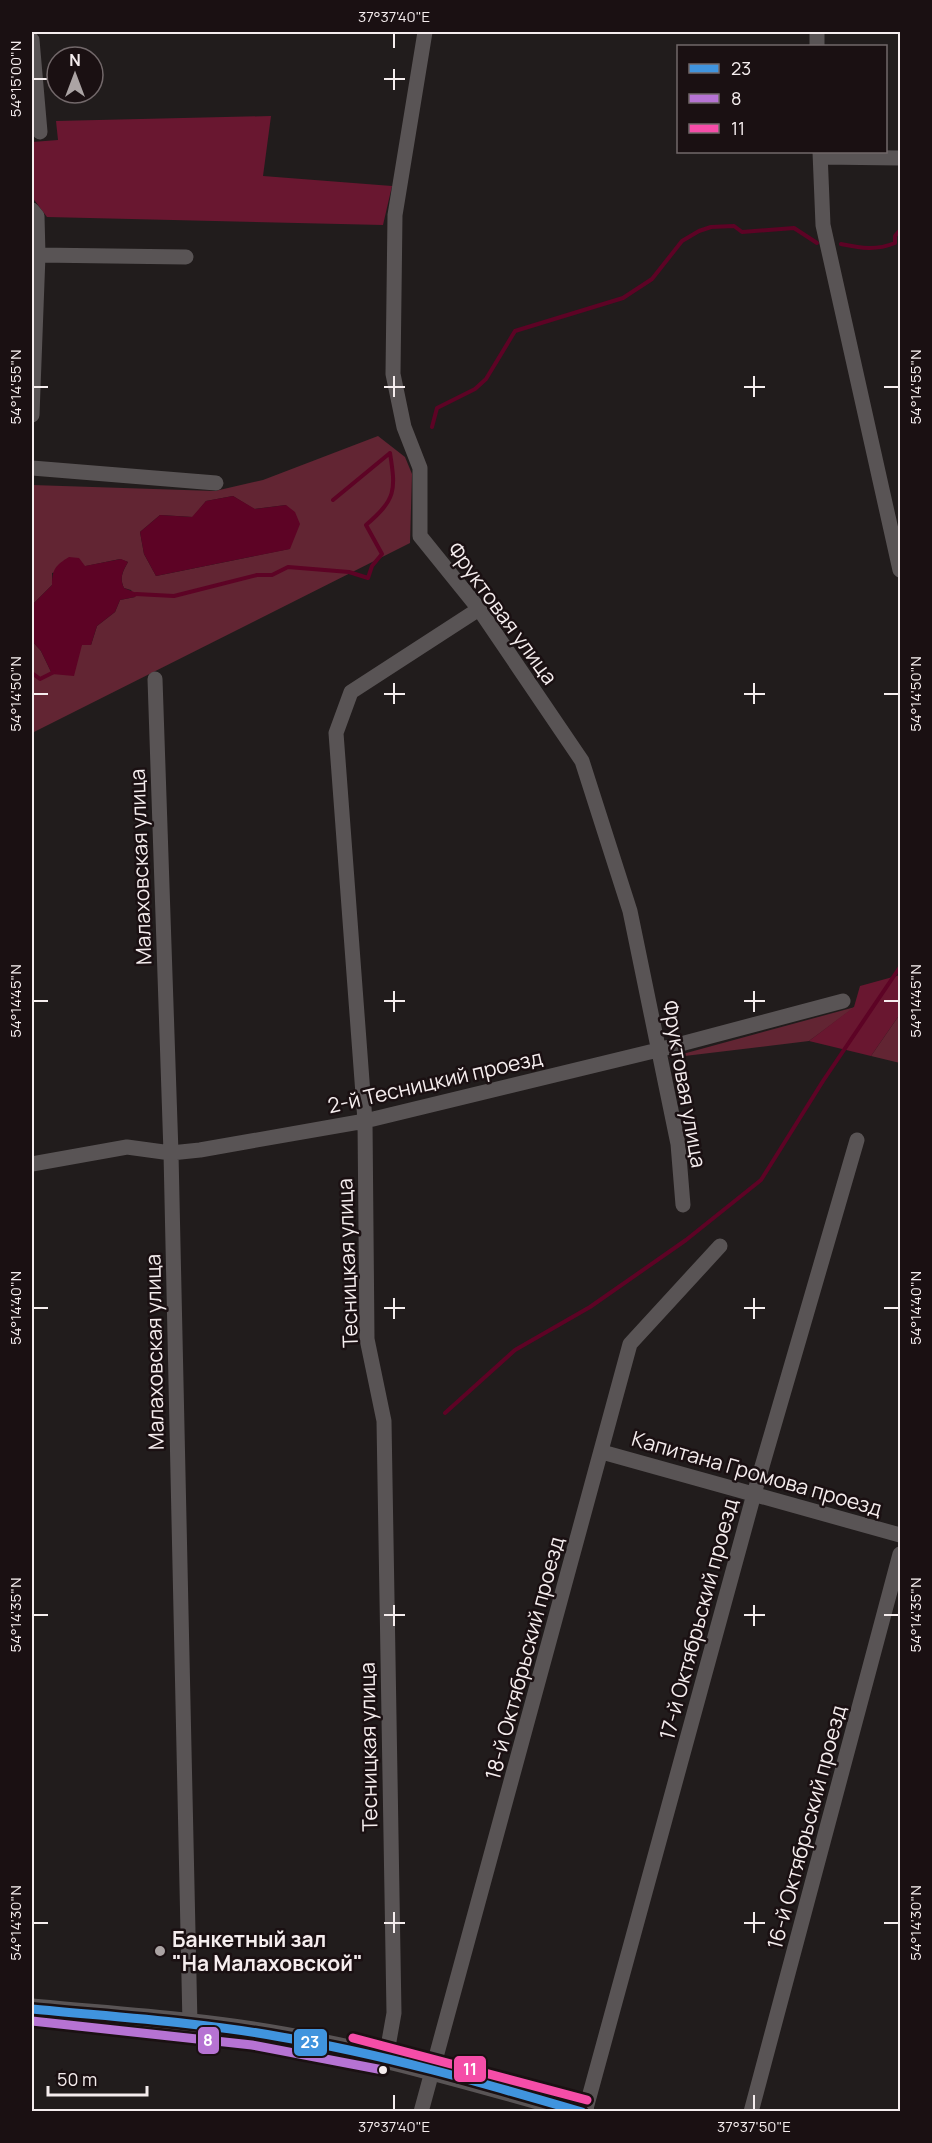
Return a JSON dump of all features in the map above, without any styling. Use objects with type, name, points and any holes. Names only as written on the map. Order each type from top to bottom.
[{"type":"main road","points":[[32,2009],[190,2024],[282,2036],[386,2058],[585,2112]]},
{"type":"street","name":"Фруктовая улица","points":[[425,32],[395,215],[393,374],[404,427],[420,468],[420,536],[479,609],[582,761],[630,911],[678,1144],[683,1205]]},
{"type":"street","points":[[32,40],[40,132]]},
{"type":"street","points":[[900,158],[820,154],[823,225],[900,570]]},
{"type":"street","points":[[32,210],[37,216],[38,255],[32,415]]},
{"type":"street","points":[[38,255],[186,257]]},
{"type":"street","points":[[32,468],[216,483]]},
{"type":"street","name":"Тесницкая улица","points":[[386,2058],[394,2013],[384,1421],[367,1339],[365,1120],[336,733],[351,692],[479,609]]},
{"type":"street","name":"Малаховская улица","points":[[155,680],[171,1153],[190,2024]]},
{"type":"street","name":"2-й Тесницкий проезд","points":[[32,1164],[127,1147],[171,1153],[365,1120],[658,1050],[843,1001]]},
{"type":"street","name":"17-й Октябрьский проезд","points":[[585,2112],[754,1494],[857,1140]]},
{"type":"street","name":"18-й Октябрьский проезд","points":[[421,2112],[630,1344],[720,1246]]},
{"type":"street","name":"Капитана Громова проезд","points":[[602,1452],[900,1535]]},
{"type":"street","name":"16-й Октябрьский проезд","points":[[751,2112],[900,1554]]},
{"type":"shaded area","points":[[271,116],[263,176],[392,186],[383,225],[47,217],[32,197],[32,142],[58,140],[56,121]]},
{"type":"shaded area","points":[[378,436],[405,457],[412,474],[410,543],[32,733],[32,641],[41,651],[52,674],[82,645],[91,645],[97,626],[115,612],[120,600],[135,597],[131,590],[124,588],[122,575],[128,562],[120,559],[52,573],[52,585],[32,605],[32,485],[215,491],[263,480]],"holes":[[[233,496],[254,509],[286,505],[289,549],[156,576],[144,554],[140,532],[160,515],[193,517],[206,501]]]},
{"type":"shaded area","points":[[233,496],[255,509],[286,505],[295,512],[300,524],[290,549],[156,576],[144,554],[140,532],[160,515],[192,517],[206,501]]},
{"type":"shaded area","points":[[69,557],[79,558],[85,566],[121,559],[128,562],[122,575],[124,588],[139,594],[120,600],[115,612],[97,626],[91,645],[82,645],[74,676],[52,674],[41,651],[32,641],[32,605],[52,585],[56,568]]},
{"type":"shaded area","points":[[900,975],[900,1014],[871,1056],[809,1041],[854,1007],[860,986]]},
{"type":"shaded area","points":[[855,1007],[809,1041],[668,1058]]},
{"type":"shaded area","points":[[900,1014],[900,1063],[871,1056]]},
{"type":"waterway","points":[[432,427],[437,408],[475,389],[486,379],[515,331],[623,298],[652,279],[682,241],[699,231],[711,227],[734,226],[742,232],[794,228],[817,243]]},
{"type":"waterway","points":[[841,244],[868,248],[888,246],[895,243],[895,236],[900,230]]},
{"type":"waterway","points":[[333,500],[390,453]]},
{"type":"waterway","points":[[136,594],[174,596],[257,575],[272,575],[288,567],[349,572],[368,578],[372,566],[382,554],[366,525],[383,508],[392,494],[393,477],[390,453]]},
{"type":"waterway","points":[[32,673],[40,679],[54,672]]},
{"type":"waterway","points":[[445,1413],[515,1350],[590,1307],[686,1240],[761,1180],[823,1081],[900,967]]},
{"type":"transit line","name":"23","points":[[32,2009],[219,2027],[319,2044],[433,2070],[582,2112]]},
{"type":"transit line","name":"8","points":[[32,2021],[252,2045],[383,2070]]},
{"type":"transit line","name":"11","points":[[353,2038],[587,2100]]},
{"type":"place","name":"Банкетный зал \"На Малаховской\"","points":[[160,1951]]}]
